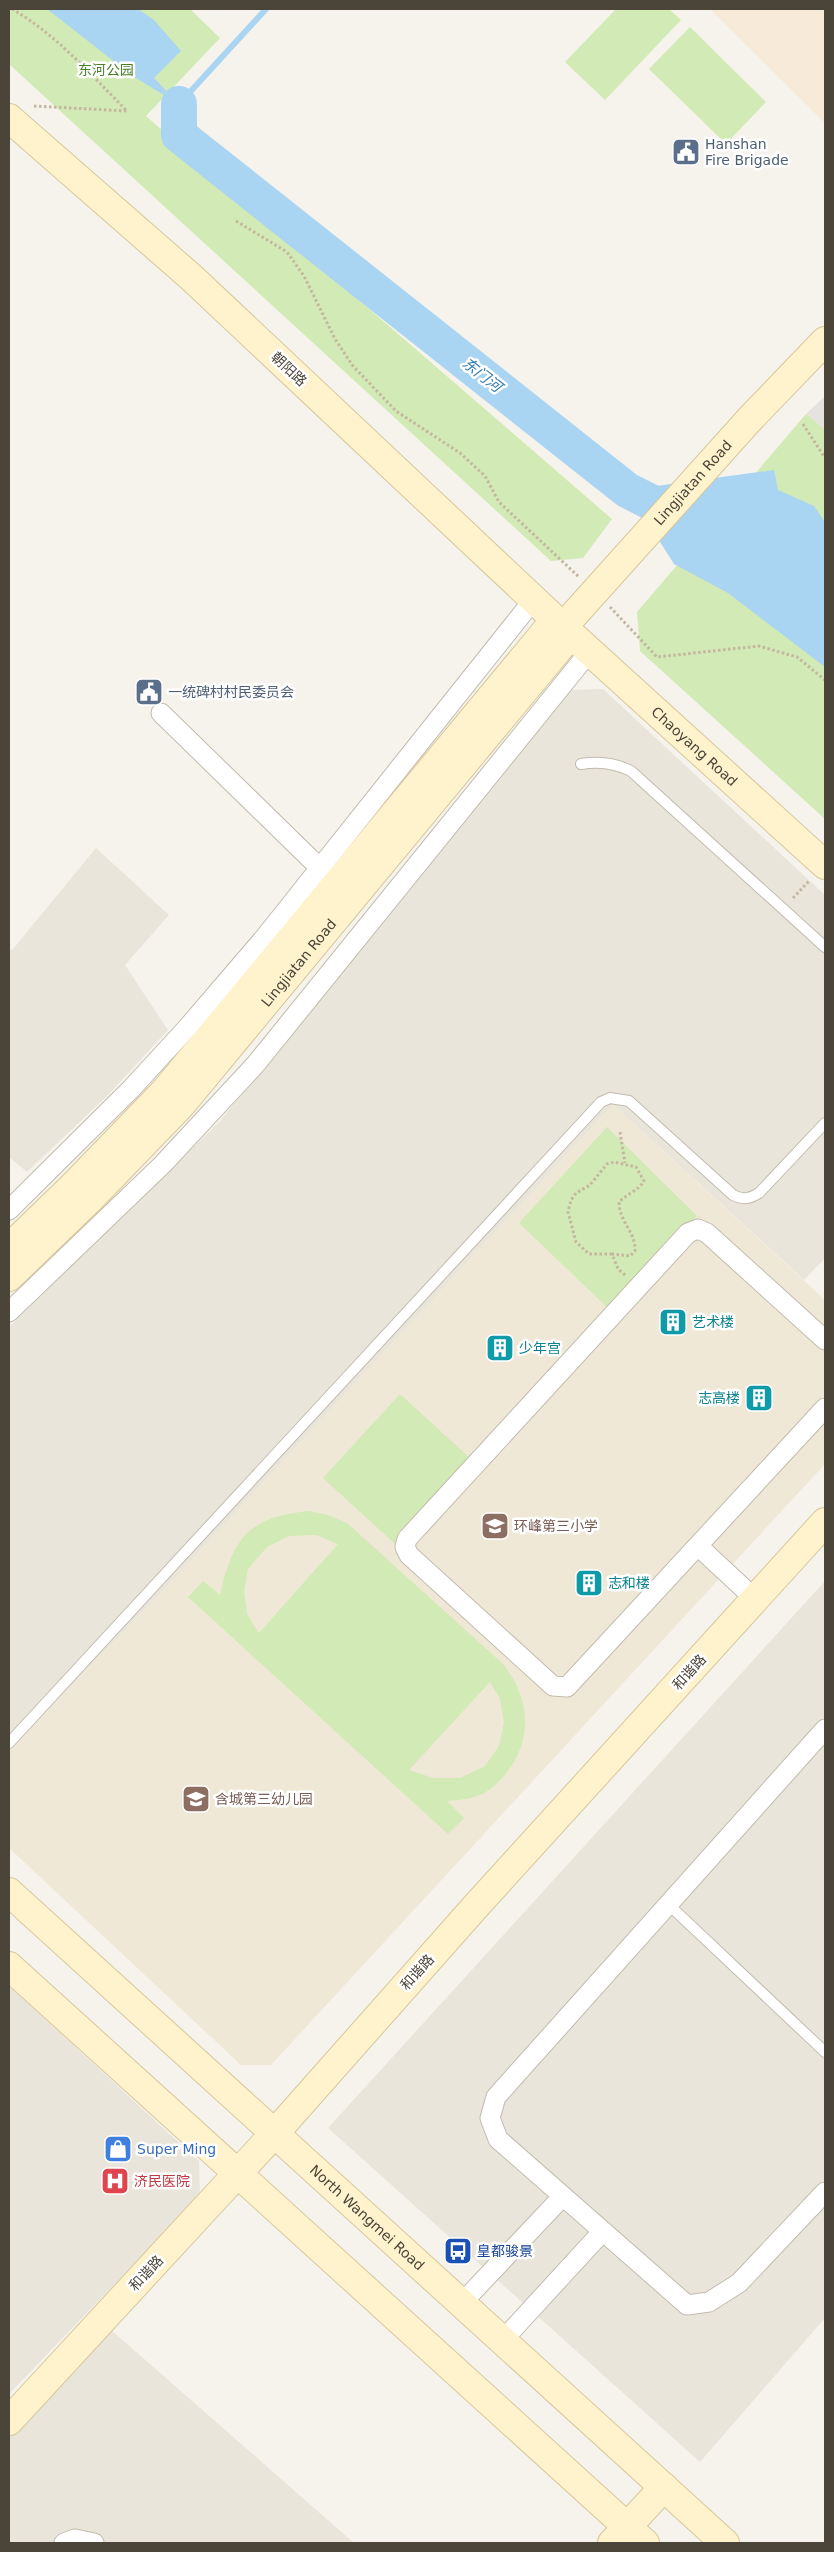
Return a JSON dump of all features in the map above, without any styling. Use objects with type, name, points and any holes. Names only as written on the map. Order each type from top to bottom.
[{"type":"main road","name":"朝阳路","points":[[9,118],[192,278],[570,633]]},
{"type":"main road","name":"Lingjiatan Road","points":[[9,1277],[90,1199],[181,1105],[570,633],[594,591],[825,341]]},
{"type":"main road","name":"Lingjiatan Road","points":[[9,1248],[75,1184],[165,1091],[328,876],[570,633]]},
{"type":"main road","name":"Chaoyang Road","points":[[570,633],[825,865]]},
{"type":"main road","name":"和谐路","points":[[9,2421],[274,2134],[476,1906],[825,1522]]},
{"type":"main road","name":"North Wangmei Road","points":[[9,1892],[725,2543]]},
{"type":"main road","points":[[9,1966],[238,2173],[628,2538],[664,2487]]},
{"type":"street","points":[[9,1210],[130,1090],[328,876],[534,599]]},
{"type":"street","points":[[9,1312],[162,1164],[255,1065],[570,633]]},
{"type":"street","points":[[161,713],[328,876]]},
{"type":"street","points":[[825,1340],[707,1233],[698,1229],[688,1233],[407,1539],[405,1548],[409,1555],[553,1686],[558,1688],[567,1687],[825,1408]]},
{"type":"street","points":[[698,1546],[755,1599]]},
{"type":"street","points":[[825,1729],[496,2096],[490,2118],[498,2139],[687,2305],[709,2302],[739,2283],[825,2192]]},
{"type":"street","points":[[461,2304],[563,2196]]},
{"type":"street","points":[[502,2341],[603,2231]]},
{"type":"street","points":[[64,2543],[75,2539],[94,2543]]},
{"type":"lane","points":[[580,764],[606,763],[619,765],[631,771],[825,947]]},
{"type":"lane","points":[[9,1742],[601,1102],[610,1098],[630,1101],[733,1195],[742,1199],[752,1198],[760,1193],[825,1124]]},
{"type":"lane","points":[[668,1904],[825,2052]]},
{"type":"path","points":[[12,9],[34,22],[59,43],[127,111],[34,106]]},
{"type":"path","points":[[236,222],[287,252],[304,276],[335,339],[353,366],[390,404],[460,453],[485,476],[499,502],[594,591],[657,657],[759,646],[797,657],[825,680]]},
{"type":"path","points":[[803,424],[825,458]]},
{"type":"path","points":[[784,908],[825,865]]},
{"type":"path","points":[[620,1132],[625,1163]]},
{"type":"path","points":[[614,1162],[636,1167],[644,1181],[641,1187],[628,1193],[619,1202],[619,1210],[624,1223],[632,1233],[635,1251],[630,1256],[612,1254],[590,1254],[576,1242],[568,1212],[571,1200],[576,1193],[590,1185],[607,1164],[614,1162]]},
{"type":"path","points":[[612,1254],[618,1269],[638,1288]]},
{"type":"shaded area","points":[[710,9],[825,9],[825,123]]},
{"type":"shaded area","points":[[825,396],[825,429],[806,414]]},
{"type":"shaded area","points":[[603,689],[825,895],[825,1258],[804,1280],[613,1105],[165,1589],[9,1751],[9,1327],[220,1121],[563,690]]},
{"type":"shaded area","points":[[96,848],[169,915],[125,965],[168,1030],[108,1095],[27,1172],[9,1157],[9,950],[13,949]]},
{"type":"shaded area","name":"环峰第三小学","points":[[613,1105],[825,1300],[825,1464],[271,2065],[241,2065],[9,1848],[9,1751],[165,1589]]},
{"type":"shaded area","name":"皇都骏景","points":[[825,1581],[825,2318],[700,2462],[328,2128]]},
{"type":"shaded area","points":[[9,1986],[199,2161],[200,2195],[9,2394]]},
{"type":"shaded area","points":[[110,2329],[354,2543],[9,2543],[9,2434]]},
{"type":"green space","name":"东河公园","points":[[9,9],[190,9],[220,38],[146,116],[612,519],[583,558],[551,561],[9,64]]},
{"type":"green space","points":[[616,9],[669,9],[681,20],[605,100],[565,62]]},
{"type":"green space","points":[[690,27],[766,102],[726,144],[649,69]]},
{"type":"green space","points":[[806,414],[825,429],[825,819],[640,651],[637,612]]},
{"type":"green space","points":[[607,1127],[697,1216],[610,1310],[519,1223]]},
{"type":"green space","points":[[400,1394],[473,1461],[396,1545],[323,1478]]},
{"type":"green space","points":[[309,1511],[328,1515],[347,1523],[502,1663],[518,1689],[525,1717],[521,1745],[516,1759],[502,1778],[487,1791],[470,1798],[447,1801],[464,1818],[448,1834],[188,1597],[203,1581],[220,1595],[231,1559],[238,1545],[247,1534],[257,1525],[288,1514]],"holes":[[[316,1535],[338,1544],[259,1633],[247,1614],[244,1591],[248,1569],[267,1547],[289,1536]],[[490,1682],[500,1699],[504,1723],[499,1746],[485,1766],[460,1778],[433,1778],[409,1770]]]},
{"type":"water","points":[[47,9],[138,9],[154,20],[181,51],[154,78],[179,104],[134,77]]},
{"type":"water","points":[[774,470],[778,490],[814,506],[825,522],[825,667],[728,593],[674,564],[627,490]]},
{"type":"waterway","points":[[179,104],[266,9]]},
{"type":"waterway","name":"东门河","points":[[179,104],[179,135],[627,490],[670,512]]},
{"type":"place","name":"Hanshan Fire Brigade","points":[[686,152]]},
{"type":"place","name":"一统碑村村民委员会","points":[[149,692]]},
{"type":"place","name":"艺术楼","points":[[673,1322]]},
{"type":"place","name":"少年宫","points":[[500,1348]]},
{"type":"place","name":"志高楼","points":[[759,1398]]},
{"type":"place","name":"环峰第三小学","points":[[495,1526]]},
{"type":"place","name":"志和楼","points":[[589,1583]]},
{"type":"place","name":"含城第三幼儿园","points":[[196,1799]]},
{"type":"place","name":"Super Ming","points":[[118,2149]]},
{"type":"place","name":"济民医院","points":[[115,2181]]},
{"type":"place","name":"皇都骏景","points":[[458,2251]]}]
